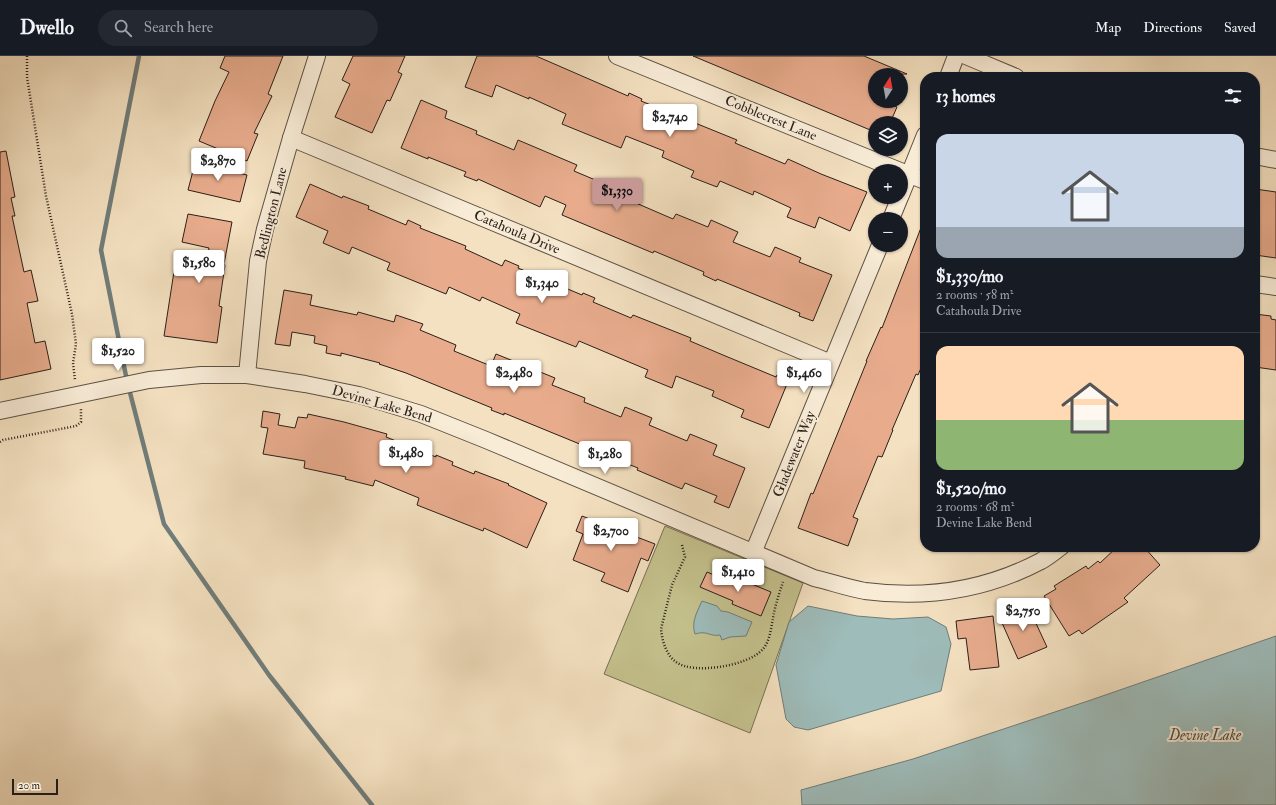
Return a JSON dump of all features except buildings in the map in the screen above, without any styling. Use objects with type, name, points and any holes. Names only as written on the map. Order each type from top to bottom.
[{"type":"street","name":"Bedlington Lane","points":[[247,375],[258,261],[265,229],[291,138],[317,56]]},
{"type":"street","name":"Cobblecrest Lane","points":[[617,56],[920,179]]},
{"type":"street","points":[[950,72],[956,56]]},
{"type":"street","points":[[966,56],[1004,72]]},
{"type":"street","name":"Catahoula Drive","points":[[291,138],[831,363]]},
{"type":"street","points":[[908,179],[920,149]]},
{"type":"street","points":[[1260,157],[1276,160]]},
{"type":"street","name":"Gladewater Way","points":[[753,553],[877,252]]},
{"type":"street","points":[[1260,285],[1276,287]]},
{"type":"street","name":"Devine Lake Bend","points":[[0,411],[149,380],[200,375],[247,375],[305,384],[358,395],[420,414],[494,443],[814,578],[864,591],[912,594],[961,590],[1000,579],[1042,561],[1054,552]]},
{"type":"path","points":[[0,442],[3,440],[76,426],[81,422],[81,414],[86,393],[73,364],[76,344],[72,314],[46,196],[27,77],[27,56]]},
{"type":"path","points":[[682,545],[685,557],[672,585],[661,629],[661,636],[667,651],[676,662],[681,665],[706,668],[740,662],[757,655],[763,649],[770,635],[774,612],[783,582]]},
{"type":"shaded area","points":[[665,526],[803,583],[750,733],[604,674]]},
{"type":"water","points":[[702,601],[717,606],[721,611],[728,612],[752,622],[746,636],[730,637],[722,640],[720,635],[706,633],[695,634],[694,621]]},
{"type":"water","points":[[808,606],[857,616],[893,619],[928,617],[946,627],[951,644],[941,691],[808,730],[794,727],[786,719],[776,665],[789,622]]},
{"type":"water","name":"Devine Lake","points":[[1276,636],[1276,805],[802,805],[801,790],[913,759],[1088,701]]},
{"type":"waterway","points":[[139,56],[101,250],[127,381],[164,524],[269,675],[372,805]]}]
